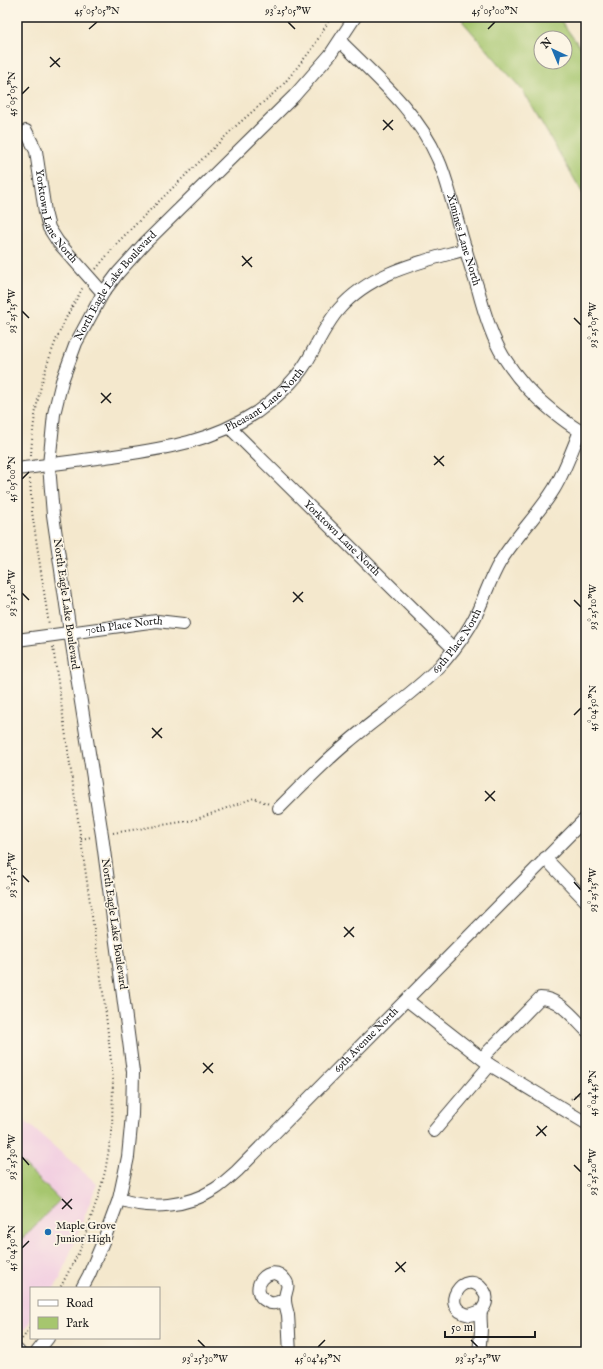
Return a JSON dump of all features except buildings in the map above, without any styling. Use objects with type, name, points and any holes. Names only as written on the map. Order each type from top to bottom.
[{"type":"street","name":"North Eagle Lake Boulevard","points":[[83,1287],[106,1237],[119,1199],[128,1157],[132,1115],[133,1072],[102,835],[53,515],[49,465],[54,414],[62,381],[76,343],[103,293],[118,273],[145,243],[294,96],[340,42],[355,17]]},
{"type":"street","name":"Ximines Lane North","points":[[340,42],[395,95],[412,115],[427,138],[440,166],[486,316],[502,356],[520,381],[532,394],[557,415],[583,432]]},
{"type":"street","name":"Yorktown Lane North","points":[[26,131],[36,151],[45,212],[49,228],[58,242],[103,293]]},
{"type":"street","name":"Pheasant Lane North","points":[[23,468],[178,446],[215,435],[230,428],[257,411],[285,389],[305,365],[327,325],[354,293],[378,278],[403,268],[466,249]]},
{"type":"street","name":"Yorktown Lane North","points":[[230,428],[454,649]]},
{"type":"street","name":"69th Place North","points":[[279,808],[318,769],[347,743],[421,683],[454,649],[474,618],[499,562],[520,532],[543,506],[554,489],[561,478],[583,432]]},
{"type":"street","name":"70th Place North","points":[[17,640],[156,621],[183,624]]},
{"type":"street","name":"69th Avenue North","points":[[119,1199],[129,1203],[147,1206],[168,1205],[191,1200],[215,1189],[237,1171],[586,818]]},
{"type":"street","points":[[545,858],[586,902]]},
{"type":"street","points":[[434,1131],[486,1061],[540,998],[547,998],[555,1001],[586,1030]]},
{"type":"street","points":[[407,1000],[486,1061],[586,1123]]},
{"type":"street","points":[[285,1298],[288,1315],[290,1352]]},
{"type":"street","points":[[479,1352],[481,1311]]},
{"type":"street","points":[[37,1352],[47,1339]]},
{"type":"path","points":[[23,468],[32,512],[51,635],[105,1006],[113,1079],[112,1131],[105,1172],[80,1250],[61,1287]]},
{"type":"path","points":[[81,839],[194,820],[254,798],[279,808]]},
{"type":"path","points":[[560,1107],[586,1089]]},
{"type":"path","points":[[19,1347],[30,1329]]},
{"type":"shaded area","name":"Maple Grove Junior High","points":[[17,1114],[97,1184],[60,1279],[55,1287],[30,1287],[30,1323],[17,1338]]},
{"type":"green space","points":[[463,17],[558,17],[568,30],[533,30],[533,70],[573,70],[573,37],[586,55],[586,199],[523,91],[463,22]]},
{"type":"green space","points":[[17,1158],[60,1200],[17,1244]]},
{"type":"place","name":"Maple Grove Junior High","points":[[48,1232]]}]
